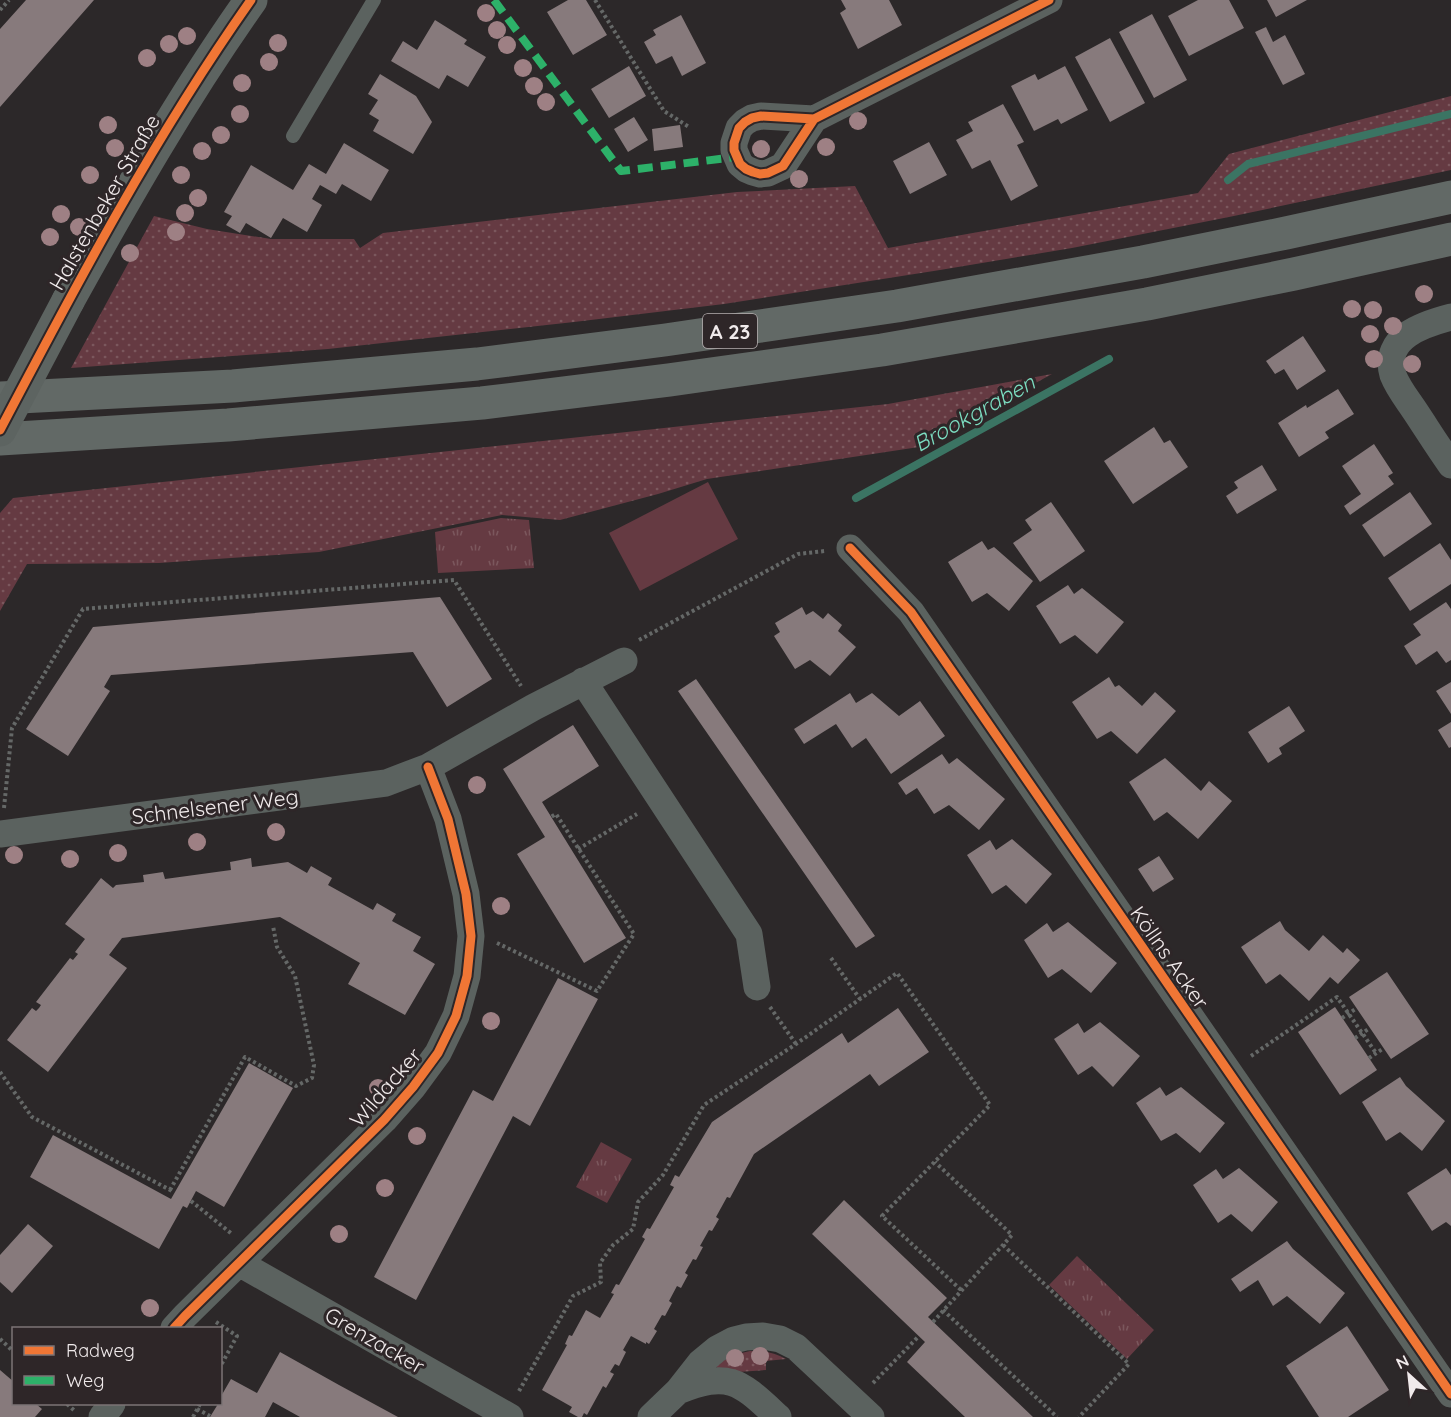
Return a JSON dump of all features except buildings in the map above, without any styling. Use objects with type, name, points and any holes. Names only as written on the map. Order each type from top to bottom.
[{"type":"highway","name":"A 23","points":[[0,399],[233,386],[477,364],[687,337],[886,308],[1143,262],[1451,197]]},
{"type":"highway","name":"A 23","points":[[0,439],[228,425],[482,403],[882,351],[1136,306],[1451,239]]},
{"type":"street","name":"Halstenbeker Straße","points":[[0,430],[68,301],[146,162],[251,0]]},
{"type":"street","points":[[814,119],[1048,0]]},
{"type":"street","points":[[1451,317],[1420,327],[1404,336],[1396,347],[1392,360],[1393,374],[1404,396],[1451,465]]},
{"type":"street","name":"Köllns Acker","points":[[850,548],[911,612],[1451,1394]]},
{"type":"street","points":[[428,767],[534,707],[624,661]]},
{"type":"street","points":[[584,681],[749,934],[756,987]]},
{"type":"street","name":"Schnelsener Weg","points":[[1,834],[386,783],[428,767]]},
{"type":"street","name":"Wildacker","points":[[176,1327],[406,1096],[438,1053],[456,1016],[467,976],[471,936],[466,894],[448,819],[428,767]]},
{"type":"street","name":"Grenzacker","points":[[239,1263],[512,1408]]},
{"type":"street","points":[[651,1417],[678,1391],[700,1363],[717,1349],[734,1340],[763,1336],[780,1339],[796,1347],[870,1417]]},
{"type":"street","points":[[678,1391],[709,1381],[724,1380],[736,1383],[746,1388],[778,1417]]},
{"type":"street","points":[[102,1417],[111,1405]]},
{"type":"lane","points":[[293,136],[374,0]]},
{"type":"path","points":[[0,10],[9,0]]},
{"type":"path","points":[[595,0],[664,111],[689,127]]},
{"type":"path","points":[[624,661],[640,638],[798,554],[850,548]]},
{"type":"path","points":[[1,834],[12,728],[83,609],[453,580],[534,707]]},
{"type":"path","points":[[578,849],[661,801]]},
{"type":"path","points":[[496,943],[597,991],[634,934],[556,814],[551,818]]},
{"type":"path","points":[[0,1072],[32,1117],[172,1191],[244,1057],[296,1086],[312,1078],[314,1065],[295,976],[277,947],[273,926]]},
{"type":"path","points":[[831,958],[860,999]]},
{"type":"path","points":[[512,1408],[573,1296],[601,1282],[600,1263],[613,1245],[633,1229],[638,1202],[663,1175],[704,1105],[897,973],[990,1105],[882,1216],[961,1290]]},
{"type":"path","points":[[756,987],[795,1044]]},
{"type":"path","points":[[1228,1072],[1337,997],[1376,1053]]},
{"type":"path","points":[[1342,1018],[1357,1008]]},
{"type":"path","points":[[1355,1038],[1370,1028]]},
{"type":"path","points":[[1369,1058],[1384,1048]]},
{"type":"path","points":[[933,1322],[1012,1235],[935,1162]]},
{"type":"path","points":[[191,1201],[232,1234]]},
{"type":"path","points":[[1003,1245],[1129,1364],[1079,1417]]},
{"type":"path","points":[[943,1310],[1057,1417]]},
{"type":"path","points":[[210,1319],[237,1336],[222,1363]]},
{"type":"path","points":[[871,1386],[919,1336]]},
{"type":"path","points":[[0,1339],[12,1350]]},
{"type":"path","points":[[193,1417],[199,1405]]},
{"type":"path","points":[[197,1409],[210,1416]]},
{"type":"green space","points":[[1451,96],[1451,170],[1072,248],[724,304],[574,322],[328,349],[71,368],[154,216],[207,229],[271,239],[354,239],[360,248],[383,233],[737,192],[855,186],[888,248],[1198,193],[1229,154]]},
{"type":"green space","points":[[1052,374],[919,447],[707,479],[560,520],[502,515],[319,552],[159,563],[27,564],[0,611],[0,513],[13,498],[888,404]]},
{"type":"green space","points":[[708,482],[738,539],[640,591],[609,533]]},
{"type":"green space","points":[[501,518],[529,520],[534,568],[438,573],[435,532]]},
{"type":"green space","points":[[601,1142],[632,1159],[607,1203],[576,1187]]},
{"type":"green space","points":[[1077,1256],[1154,1330],[1127,1359],[1049,1285]]},
{"type":"green space","points":[[750,1351],[768,1352],[786,1359],[766,1361],[766,1370],[718,1371],[715,1364]]},
{"type":"waterway","name":"Brookgraben","points":[[1228,180],[1248,164],[1451,114]]},
{"type":"waterway","name":"Brookgraben","points":[[856,498],[1109,359]]},
{"type":"marked path","points":[[494,0],[621,171],[736,157]]},
{"type":"cycle path","points":[[0,430],[118,211],[182,104],[251,0]]},
{"type":"cycle path","points":[[814,119],[783,166],[760,174],[740,164],[734,150],[734,143],[739,128],[752,118],[761,116],[814,119],[1049,0]]},
{"type":"cycle path","points":[[850,548],[911,612],[1451,1394]]},
{"type":"cycle path","points":[[175,1327],[384,1120],[413,1087],[438,1053],[456,1016],[467,976],[471,936],[466,894],[448,819],[428,767]]}]
